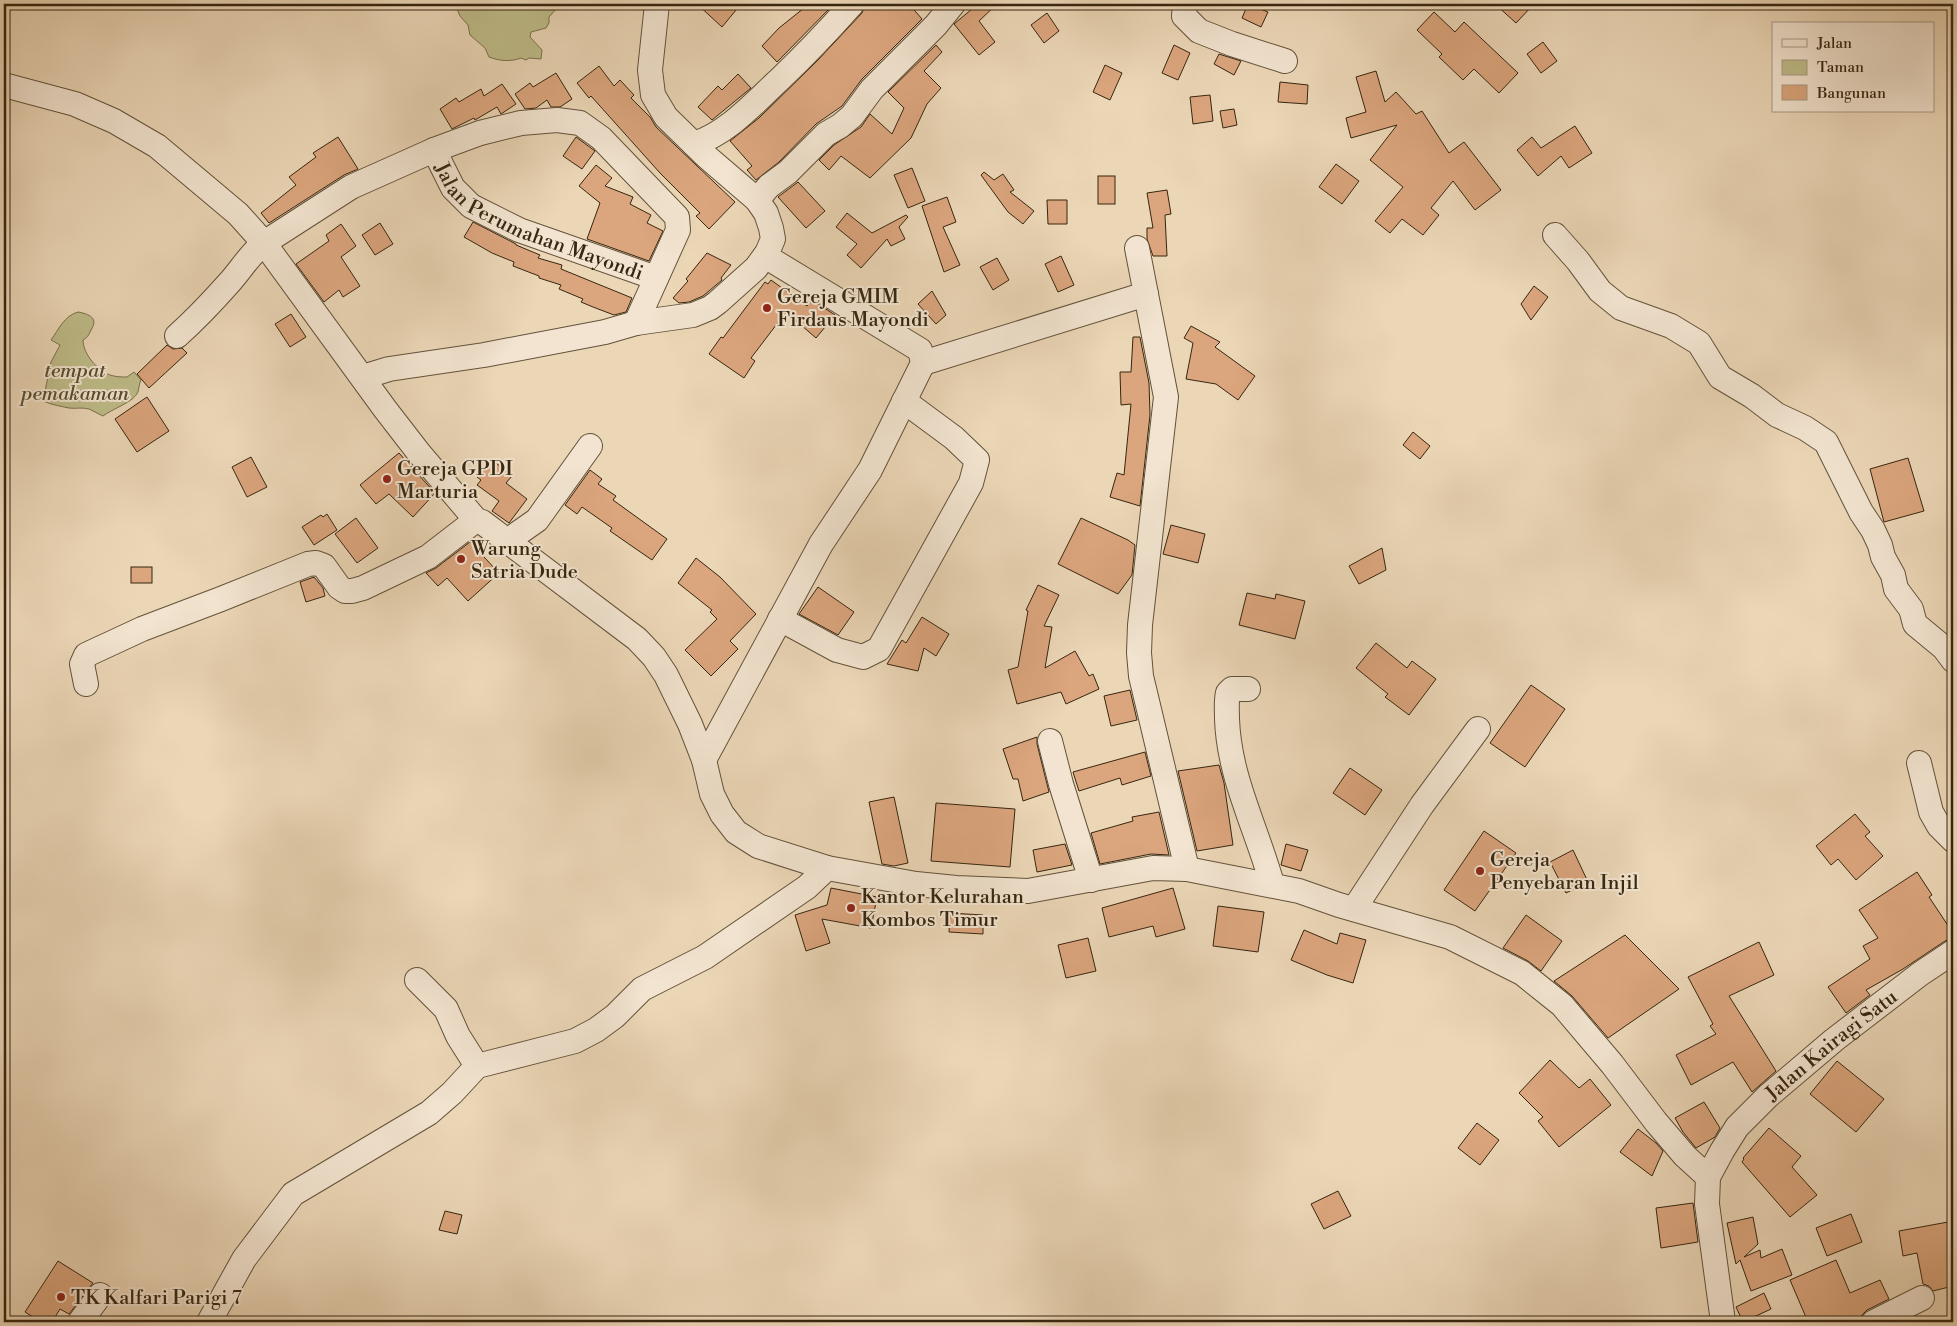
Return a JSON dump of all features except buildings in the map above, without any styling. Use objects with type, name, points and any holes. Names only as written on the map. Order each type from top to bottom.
[{"type":"street","points":[[363,377],[389,369],[502,352],[605,332],[636,323],[693,315],[710,308],[732,292],[766,256],[773,239],[766,213],[757,200],[666,117],[653,95],[650,70],[657,4]]},
{"type":"street","points":[[694,144],[713,136],[758,101],[798,62],[852,4]]},
{"type":"street","points":[[757,200],[769,186],[788,172],[826,134],[852,116],[872,89],[936,25],[953,4]]},
{"type":"street","points":[[1185,4],[1184,16],[1199,30],[1232,44],[1285,61]]},
{"type":"street","points":[[4,85],[75,104],[114,121],[157,146],[238,214],[264,243],[313,312],[413,445],[476,520],[482,522],[637,639],[654,657],[666,675],[690,724],[704,760],[712,794],[722,814],[736,832],[758,846],[827,868],[916,884],[1028,891],[1153,868],[1187,869],[1272,884],[1450,937],[1522,973],[1562,1005],[1612,1064],[1656,1122],[1685,1156],[1708,1177],[1707,1204],[1723,1322]]},
{"type":"street","name":"Jalan Perumahan Mayondi","points":[[177,336],[198,317],[230,282],[252,252],[351,187],[434,150],[480,133],[521,123],[557,120],[580,124],[601,138],[677,217],[678,230],[636,323]]},
{"type":"street","name":"Jalan Perumahan Mayondi","points":[[434,150],[453,188],[471,206],[519,230],[656,278]]},
{"type":"street","points":[[1555,235],[1578,261],[1600,291],[1621,308],[1670,326],[1699,343],[1720,377],[1752,396],[1777,415],[1805,428],[1826,442],[1861,512],[1873,530],[1883,557],[1893,576],[1896,589],[1912,609],[1915,624],[1944,648],[1953,660]]},
{"type":"street","points":[[1137,248],[1166,397],[1140,626],[1139,652],[1141,676],[1187,869]]},
{"type":"street","points":[[704,760],[821,544],[870,470],[923,363],[920,350],[766,256]]},
{"type":"street","points":[[923,363],[1146,294]]},
{"type":"street","points":[[780,619],[837,650],[863,657],[879,649],[971,482],[977,460],[954,438],[904,401]]},
{"type":"street","points":[[509,542],[516,534],[536,520],[590,446]]},
{"type":"street","points":[[86,684],[82,664],[86,655],[142,629],[308,564],[324,566],[339,588],[345,591],[363,588],[428,557],[476,520]]},
{"type":"street","points":[[1248,689],[1232,689],[1228,693],[1228,733],[1246,811],[1264,852],[1272,884]]},
{"type":"street","points":[[1354,909],[1422,804],[1478,729]]},
{"type":"street","points":[[1050,741],[1061,784],[1091,880]]},
{"type":"street","points":[[1919,763],[1931,812],[1939,826],[1953,840]]},
{"type":"street","points":[[209,1322],[244,1259],[293,1194],[429,1113],[452,1093],[477,1066],[575,1042],[596,1030],[615,1016],[642,989],[705,956],[807,887],[827,868]]},
{"type":"street","name":"Jalan Kairagi Satu","points":[[1708,1177],[1737,1127],[1768,1096],[1834,1040],[1920,974],[1953,952]]},
{"type":"street","points":[[417,980],[446,1009],[458,1036],[477,1066]]},
{"type":"street","points":[[80,1322],[100,1295]]},
{"type":"street","points":[[1874,1322],[1922,1298]]},
{"type":"green space","points":[[455,4],[556,4],[558,7],[549,17],[549,23],[546,28],[531,32],[530,37],[542,50],[541,59],[529,58],[526,60],[521,58],[505,61],[489,57],[485,48],[470,35],[468,25],[460,16]]},
{"type":"green space","name":"tempat pemakaman","points":[[78,312],[89,315],[94,322],[87,337],[83,340],[88,356],[96,366],[105,373],[114,376],[127,377],[134,372],[141,380],[136,396],[103,416],[89,409],[69,408],[43,401],[51,362],[60,345],[51,340],[65,320]]},
{"type":"place","name":"Gereja GMIM Firdaus Mayondi","points":[[767,308]]},
{"type":"place","name":"Gereja GPDI Marturia","points":[[387,479]]},
{"type":"place","name":"Warung Satria Dude","points":[[461,559]]},
{"type":"place","name":"Gereja Penyebaran Injil","points":[[1480,871]]},
{"type":"place","name":"Kantor Kelurahan Kombos Timur","points":[[851,908]]},
{"type":"place","name":"TK Kalfari Parigi 7","points":[[61,1297]]}]
